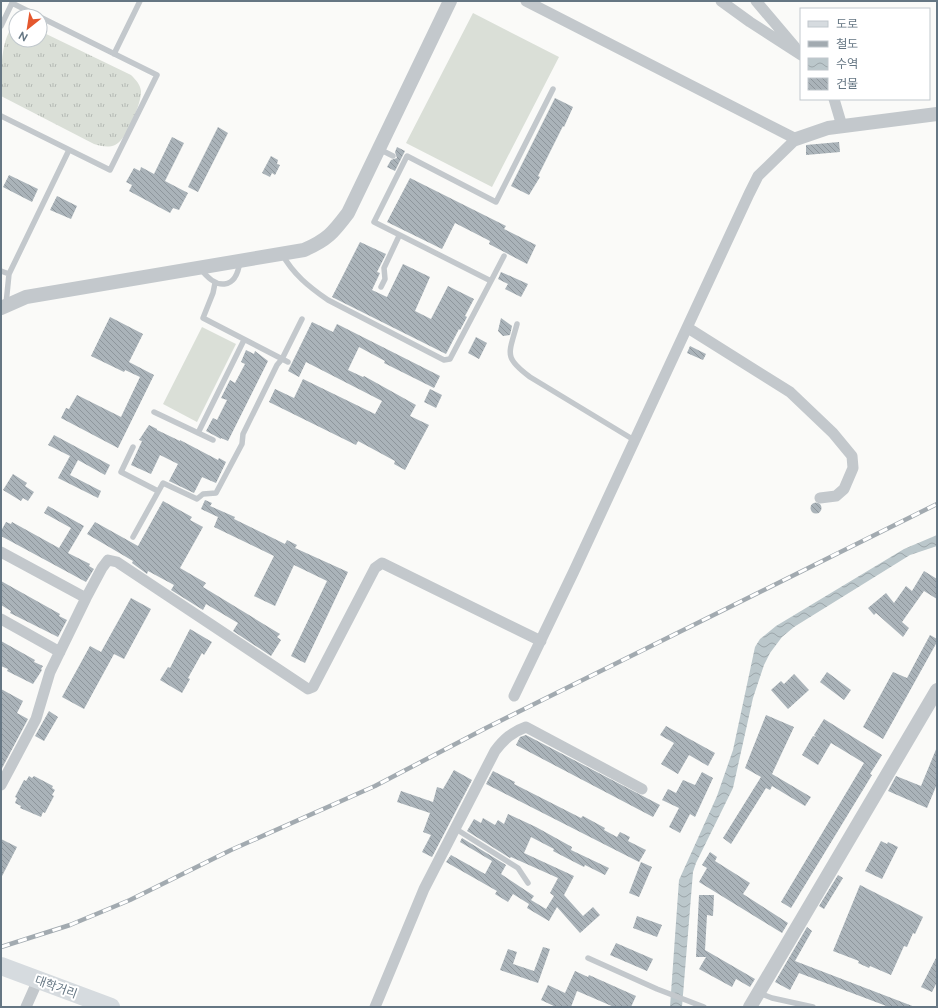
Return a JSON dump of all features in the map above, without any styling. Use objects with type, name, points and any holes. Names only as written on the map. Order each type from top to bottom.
[{"type":"main road","name":"대학거리","points":[[1,966],[111,1007]]},
{"type":"street","points":[[4,306],[26,297],[304,250],[333,233],[348,213],[450,1]]},
{"type":"street","points":[[526,1],[796,139]]},
{"type":"street","points":[[721,1],[750,22],[800,53]]},
{"type":"street","points":[[756,1],[800,53]]},
{"type":"street","points":[[834,100],[842,126]]},
{"type":"street","points":[[514,696],[541,642],[758,176],[796,139],[815,131],[842,126],[937,114]]},
{"type":"street","points":[[688,328],[790,392],[833,433],[852,456],[853,468],[844,489],[836,496],[820,498]]},
{"type":"street","points":[[1,552],[86,598]]},
{"type":"street","points":[[1,785],[36,719],[50,672],[86,598],[108,560],[117,562],[308,689],[314,687],[375,568],[382,564],[541,642]]},
{"type":"street","points":[[1,619],[60,652]]},
{"type":"street","points":[[750,1007],[757,992],[937,690]]},
{"type":"street","points":[[375,1007],[424,888],[501,742],[514,731],[526,727],[642,789]]},
{"type":"street","points":[[26,1007],[38,980]]},
{"type":"lane","points":[[114,54],[140,1]]},
{"type":"lane","points":[[1,26],[13,2],[23,8]]},
{"type":"lane","points":[[1,116],[110,170],[157,75],[48,21]]},
{"type":"lane","points":[[491,281],[374,222],[402,161],[407,156],[496,202],[553,89]]},
{"type":"lane","points":[[379,149],[393,156]]},
{"type":"lane","points":[[4,306],[9,274],[68,150]]},
{"type":"lane","points":[[381,287],[384,279],[384,268],[400,236]]},
{"type":"lane","points":[[282,254],[290,269],[311,288],[328,300],[444,360],[450,359],[504,256]]},
{"type":"lane","points":[[200,268],[208,278],[215,283],[228,284],[234,280],[238,273],[240,261]]},
{"type":"lane","points":[[1,270],[9,274]]},
{"type":"lane","points":[[215,283],[214,293],[203,318],[285,361]]},
{"type":"lane","points":[[133,537],[163,483],[197,499],[202,494],[216,493],[242,444],[243,434],[277,365],[285,361],[302,319]]},
{"type":"lane","points":[[517,324],[510,351],[510,359],[516,366],[530,377],[634,440]]},
{"type":"lane","points":[[198,433],[244,340]]},
{"type":"lane","points":[[154,412],[213,440]]},
{"type":"lane","points":[[133,448],[121,472],[158,492]]},
{"type":"lane","points":[[456,829],[518,868],[528,883]]},
{"type":"lane","points":[[588,958],[669,994],[704,1007]]},
{"type":"lane","points":[[757,992],[772,998],[813,1007]]},
{"type":"green space","points":[[473,13],[559,57],[492,187],[406,143]]},
{"type":"green space","points":[[8,35],[8,48],[48,48],[48,35],[131,75],[139,84],[141,96],[132,121],[119,142],[110,146],[94,144],[1,96],[2,56]]},
{"type":"green space","points":[[202,327],[236,344],[197,422],[163,404]]},
{"type":"water","points":[[937,535],[937,546],[910,555],[794,627],[782,637],[770,653],[764,665],[753,698],[733,788],[693,872],[682,1007],[670,1007],[679,880],[717,796],[733,750],[755,647],[760,639],[776,626],[904,549]]},
{"type":"building","points":[[555,98],[573,107],[538,176],[540,177],[529,195],[511,186]]},
{"type":"building","points":[[218,127],[228,133],[198,192],[188,187]]},
{"type":"building","points":[[172,137],[184,143],[165,181],[188,193],[179,210],[173,208],[170,213],[129,191],[132,185],[126,182],[134,168],[140,171],[141,167],[154,174]]},
{"type":"building","points":[[839,142],[840,152],[806,155],[806,145]]},
{"type":"building","points":[[397,147],[405,151],[395,171],[387,167],[391,160],[397,158],[395,152]]},
{"type":"building","points":[[271,156],[278,160],[277,164],[280,165],[275,175],[272,173],[270,177],[262,173]]},
{"type":"building","points":[[9,175],[38,189],[32,202],[3,187]]},
{"type":"building","points":[[410,178],[506,226],[504,229],[536,245],[527,264],[489,244],[490,241],[455,223],[442,249],[387,222]]},
{"type":"building","points":[[57,196],[77,206],[71,219],[50,210]]},
{"type":"building","points":[[360,242],[386,254],[377,272],[380,273],[372,290],[387,297],[403,264],[430,277],[415,311],[431,319],[448,286],[474,299],[465,316],[467,317],[446,354],[332,297]]},
{"type":"building","points":[[501,272],[528,284],[521,297],[505,289],[508,284],[498,279]]},
{"type":"building","points":[[110,317],[143,334],[129,362],[154,375],[118,448],[61,418],[66,408],[69,409],[77,395],[121,417],[140,377],[125,370],[124,372],[91,356]]},
{"type":"building","points":[[501,318],[512,326],[510,335],[503,336],[498,331]]},
{"type":"building","points":[[312,322],[333,332],[337,324],[440,376],[434,388],[384,363],[385,361],[359,347],[348,370],[363,377],[364,376],[416,405],[410,416],[429,425],[405,470],[394,464],[395,461],[358,441],[356,445],[269,402],[275,389],[294,398],[303,379],[375,414],[382,401],[306,362],[299,377],[288,371]]},
{"type":"building","points":[[476,337],[487,343],[479,359],[468,353]]},
{"type":"building","points":[[690,346],[706,354],[703,360],[687,353]]},
{"type":"building","points":[[246,350],[254,354],[255,351],[268,361],[228,441],[206,431],[213,418],[217,420],[227,400],[221,398],[230,380],[235,383],[245,364],[241,362]]},
{"type":"building","points":[[430,389],[442,395],[436,408],[424,402]]},
{"type":"building","points":[[149,425],[218,460],[219,458],[226,462],[216,483],[202,477],[194,493],[169,481],[178,464],[160,455],[151,474],[131,465],[142,441],[139,440]]},
{"type":"building","points":[[54,435],[110,465],[105,475],[78,460],[70,475],[101,491],[98,498],[58,478],[70,456],[48,445]]},
{"type":"building","points":[[13,474],[27,483],[25,486],[34,492],[28,501],[23,498],[21,501],[3,490]]},
{"type":"building","points":[[205,500],[212,503],[210,506],[235,517],[234,519],[285,544],[287,540],[297,545],[295,548],[348,572],[305,663],[291,656],[327,581],[294,565],[275,606],[254,596],[274,556],[214,527],[218,517],[201,509]]},
{"type":"building","points":[[163,501],[192,517],[190,520],[203,527],[180,568],[206,583],[203,587],[280,634],[277,637],[281,640],[271,656],[233,631],[238,623],[206,604],[203,610],[171,590],[174,585],[148,571],[147,574],[132,563],[133,561],[87,534],[95,522],[138,546]]},
{"type":"building","points":[[814,503],[818,503],[820,504],[820,512],[814,513],[811,510],[811,506]]},
{"type":"building","points":[[48,506],[84,526],[68,553],[90,564],[89,566],[94,569],[86,582],[1,536],[1,531],[6,522],[11,524],[12,522],[59,548],[71,528],[44,513]]},
{"type":"building","points":[[924,571],[937,579],[937,599],[924,591],[902,622],[909,628],[903,637],[876,613],[874,615],[868,608],[886,593],[894,603],[906,586],[912,591]]},
{"type":"building","points":[[1,581],[60,614],[59,616],[67,620],[58,637],[10,613],[11,611],[1,605]]},
{"type":"building","points":[[131,598],[151,609],[124,659],[114,654],[84,709],[62,697],[90,646],[101,652]]},
{"type":"building","points":[[190,629],[212,642],[204,655],[202,653],[188,678],[190,679],[182,693],[160,680],[168,667],[170,668]]},
{"type":"building","points":[[930,635],[937,639],[937,642],[883,739],[863,727],[893,672],[907,678]]},
{"type":"building","points":[[1,641],[43,666],[33,684],[7,671],[8,669],[1,666]]},
{"type":"building","points":[[827,672],[851,690],[844,700],[820,682]]},
{"type":"building","points":[[794,674],[809,690],[788,709],[771,690],[781,681],[784,684]]},
{"type":"building","points":[[1,689],[23,701],[17,713],[28,719],[1,770]]},
{"type":"building","points":[[49,711],[58,717],[44,741],[35,736]]},
{"type":"building","points":[[766,715],[794,727],[772,774],[811,797],[805,806],[772,786],[770,790],[766,788],[731,844],[723,838],[761,777],[745,768]]},
{"type":"building","points":[[824,719],[882,755],[870,774],[872,775],[791,908],[781,902],[864,763],[831,743],[818,765],[802,755],[813,736],[816,737],[814,735]]},
{"type":"building","points":[[666,726],[715,753],[708,766],[689,755],[678,774],[661,764],[674,743],[660,735]]},
{"type":"building","points":[[526,735],[660,805],[653,817],[516,745],[520,737]]},
{"type":"building","points":[[937,747],[937,784],[927,808],[888,791],[896,776],[921,786]]},
{"type":"building","points":[[454,770],[472,780],[432,857],[422,852],[431,835],[423,832],[430,813],[397,802],[401,791],[433,802],[437,787],[443,789]]},
{"type":"building","points":[[493,771],[515,782],[514,784],[581,818],[583,816],[605,828],[604,830],[617,837],[620,832],[630,837],[628,841],[646,850],[639,862],[486,784]]},
{"type":"building","points":[[702,772],[713,778],[695,817],[690,814],[680,833],[669,827],[679,808],[662,800],[668,789],[676,793],[683,780],[695,785]]},
{"type":"building","points":[[29,776],[32,778],[34,776],[53,786],[52,788],[55,790],[52,795],[54,796],[45,813],[43,812],[41,817],[20,808],[21,806],[15,803],[17,798],[15,797],[24,780],[26,781]]},
{"type":"building","points":[[508,814],[536,827],[572,847],[571,850],[609,868],[605,875],[585,865],[584,867],[553,851],[554,849],[531,837],[524,853],[574,876],[564,895],[583,916],[593,907],[600,915],[580,933],[557,907],[549,921],[527,908],[529,904],[513,894],[508,902],[495,894],[497,891],[446,862],[451,855],[485,874],[492,861],[460,842],[462,838],[506,865],[501,874],[534,896],[531,900],[546,909],[554,896],[550,893],[558,878],[511,857],[510,858],[467,831],[474,819],[481,823],[483,818],[495,825],[498,820],[504,824]]},
{"type":"building","points":[[1,839],[17,847],[1,878]]},
{"type":"building","points":[[881,841],[887,844],[888,842],[898,847],[882,879],[865,871]]},
{"type":"building","points":[[710,852],[717,857],[715,861],[750,883],[743,894],[788,923],[782,933],[699,882],[707,868],[702,865]]},
{"type":"building","points":[[641,862],[652,867],[639,897],[629,893]]},
{"type":"building","points":[[838,875],[843,878],[824,909],[819,906]]},
{"type":"building","points":[[860,885],[923,917],[915,934],[913,933],[907,947],[904,946],[891,975],[870,966],[869,968],[858,963],[859,961],[833,951]]},
{"type":"building","points":[[699,895],[714,895],[713,916],[707,915],[705,950],[755,979],[750,987],[736,979],[732,987],[699,969],[706,957],[696,957]]},
{"type":"building","points":[[637,916],[662,925],[657,937],[633,928]]},
{"type":"building","points":[[807,927],[812,931],[795,961],[915,1007],[889,1007],[799,973],[790,990],[775,982]]},
{"type":"building","points":[[616,943],[653,959],[647,971],[610,955]]},
{"type":"building","points":[[543,947],[550,949],[538,983],[500,970],[508,949],[517,952],[513,964],[534,971]]},
{"type":"building","points":[[937,956],[937,982],[932,992],[921,987]]},
{"type":"building","points":[[575,971],[588,977],[589,975],[636,996],[631,1007],[614,1007],[577,991],[571,1007],[556,1007],[541,1000],[548,985],[565,993]]},
{"type":"railway","points":[[1,947],[70,925],[130,900],[231,850],[375,786],[486,728],[937,504]]}]
